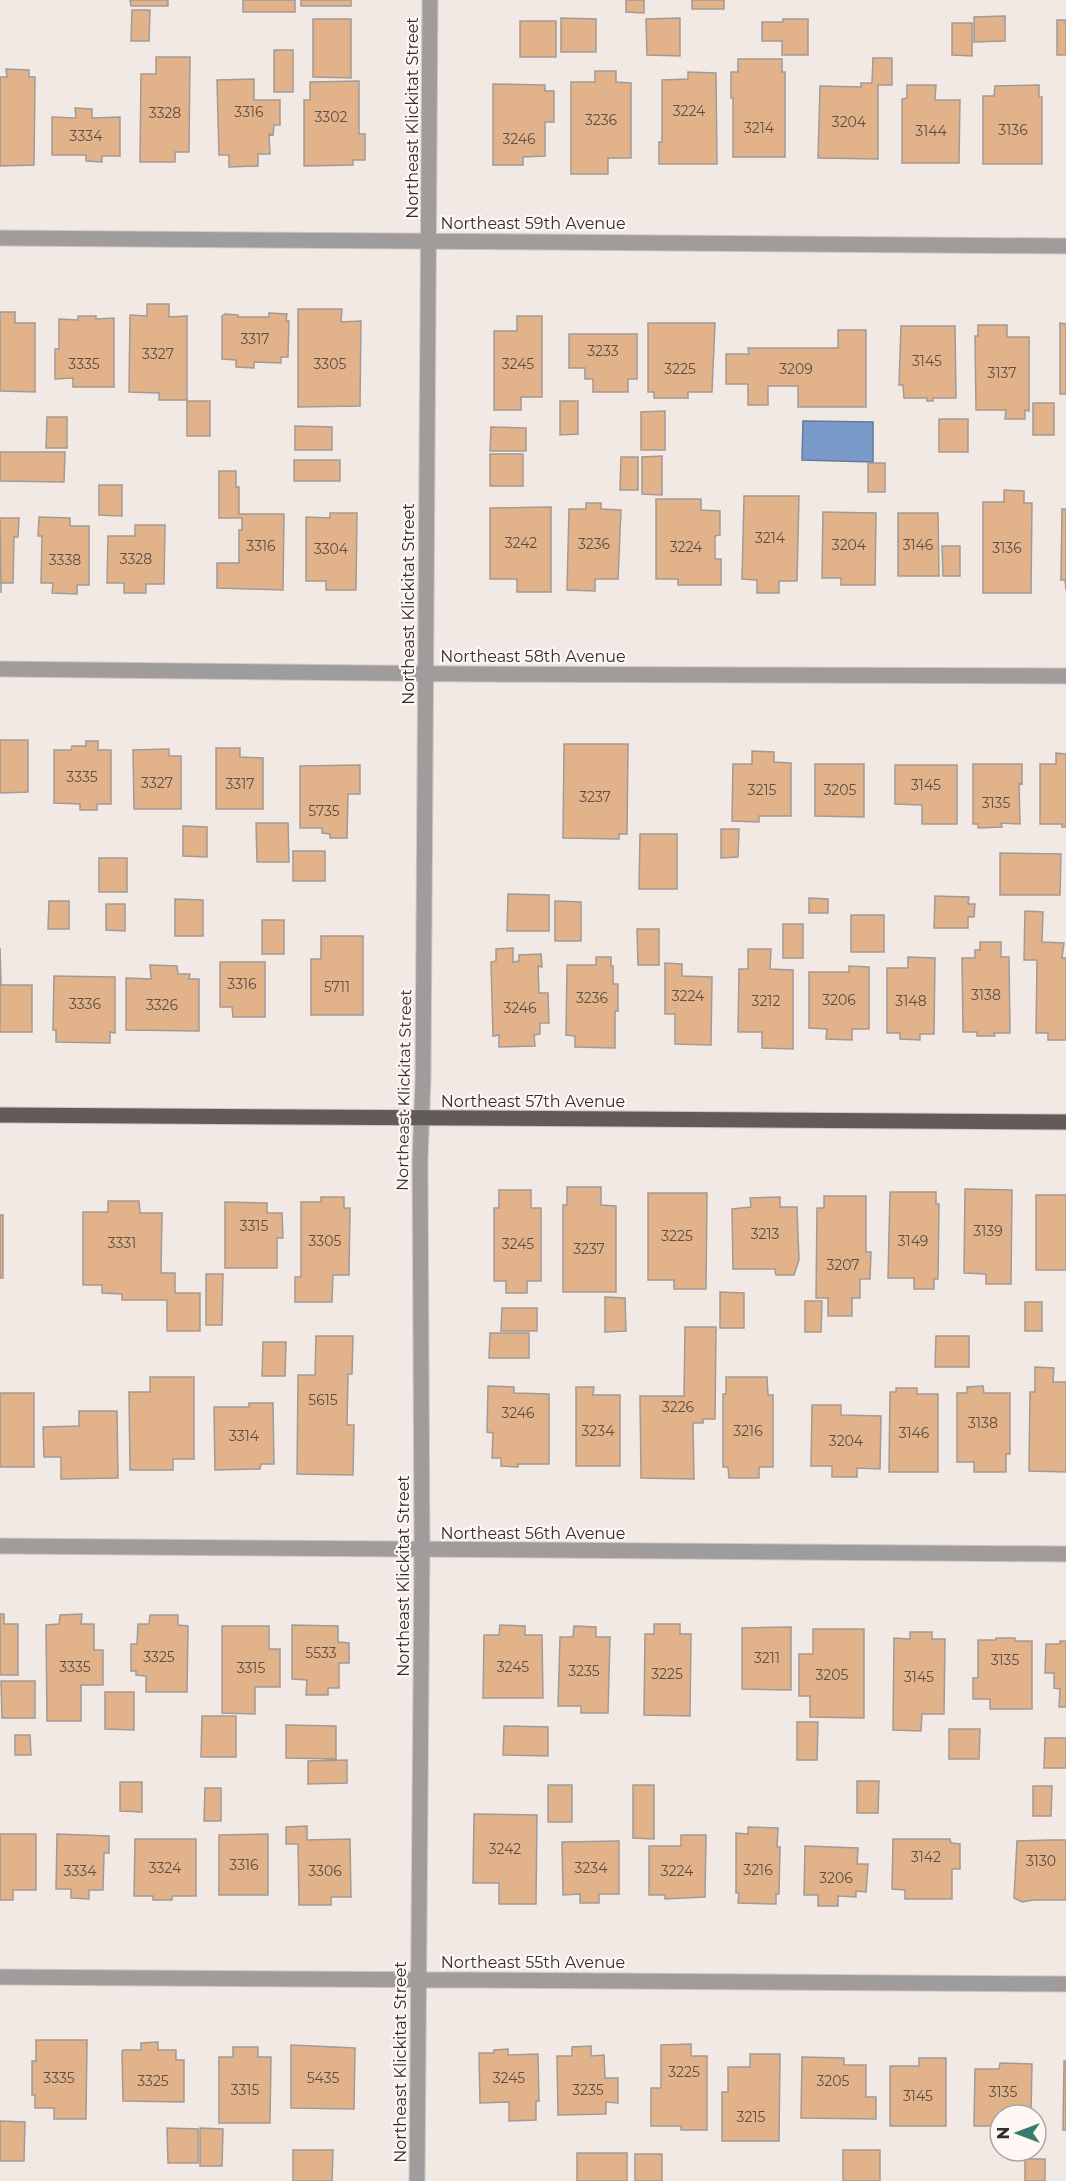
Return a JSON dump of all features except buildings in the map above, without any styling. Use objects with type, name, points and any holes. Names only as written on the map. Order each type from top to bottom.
[{"type":"main road","name":"Northeast 57th Avenue","points":[[0,1115],[1066,1122]]},
{"type":"street","name":"Northeast Klickitat Street","points":[[417,2181],[422,1550],[421,1119],[430,0]]},
{"type":"street","name":"Northeast 59th Avenue","points":[[0,238],[1066,246]]},
{"type":"street","name":"Northeast 58th Avenue","points":[[0,669],[1066,676]]},
{"type":"street","name":"Northeast 56th Avenue","points":[[0,1546],[1066,1554]]},
{"type":"street","name":"Northeast 55th Avenue","points":[[0,1977],[1066,1984]]},
{"type":"water","points":[[803,421],[873,422],[873,462],[802,460]]}]
